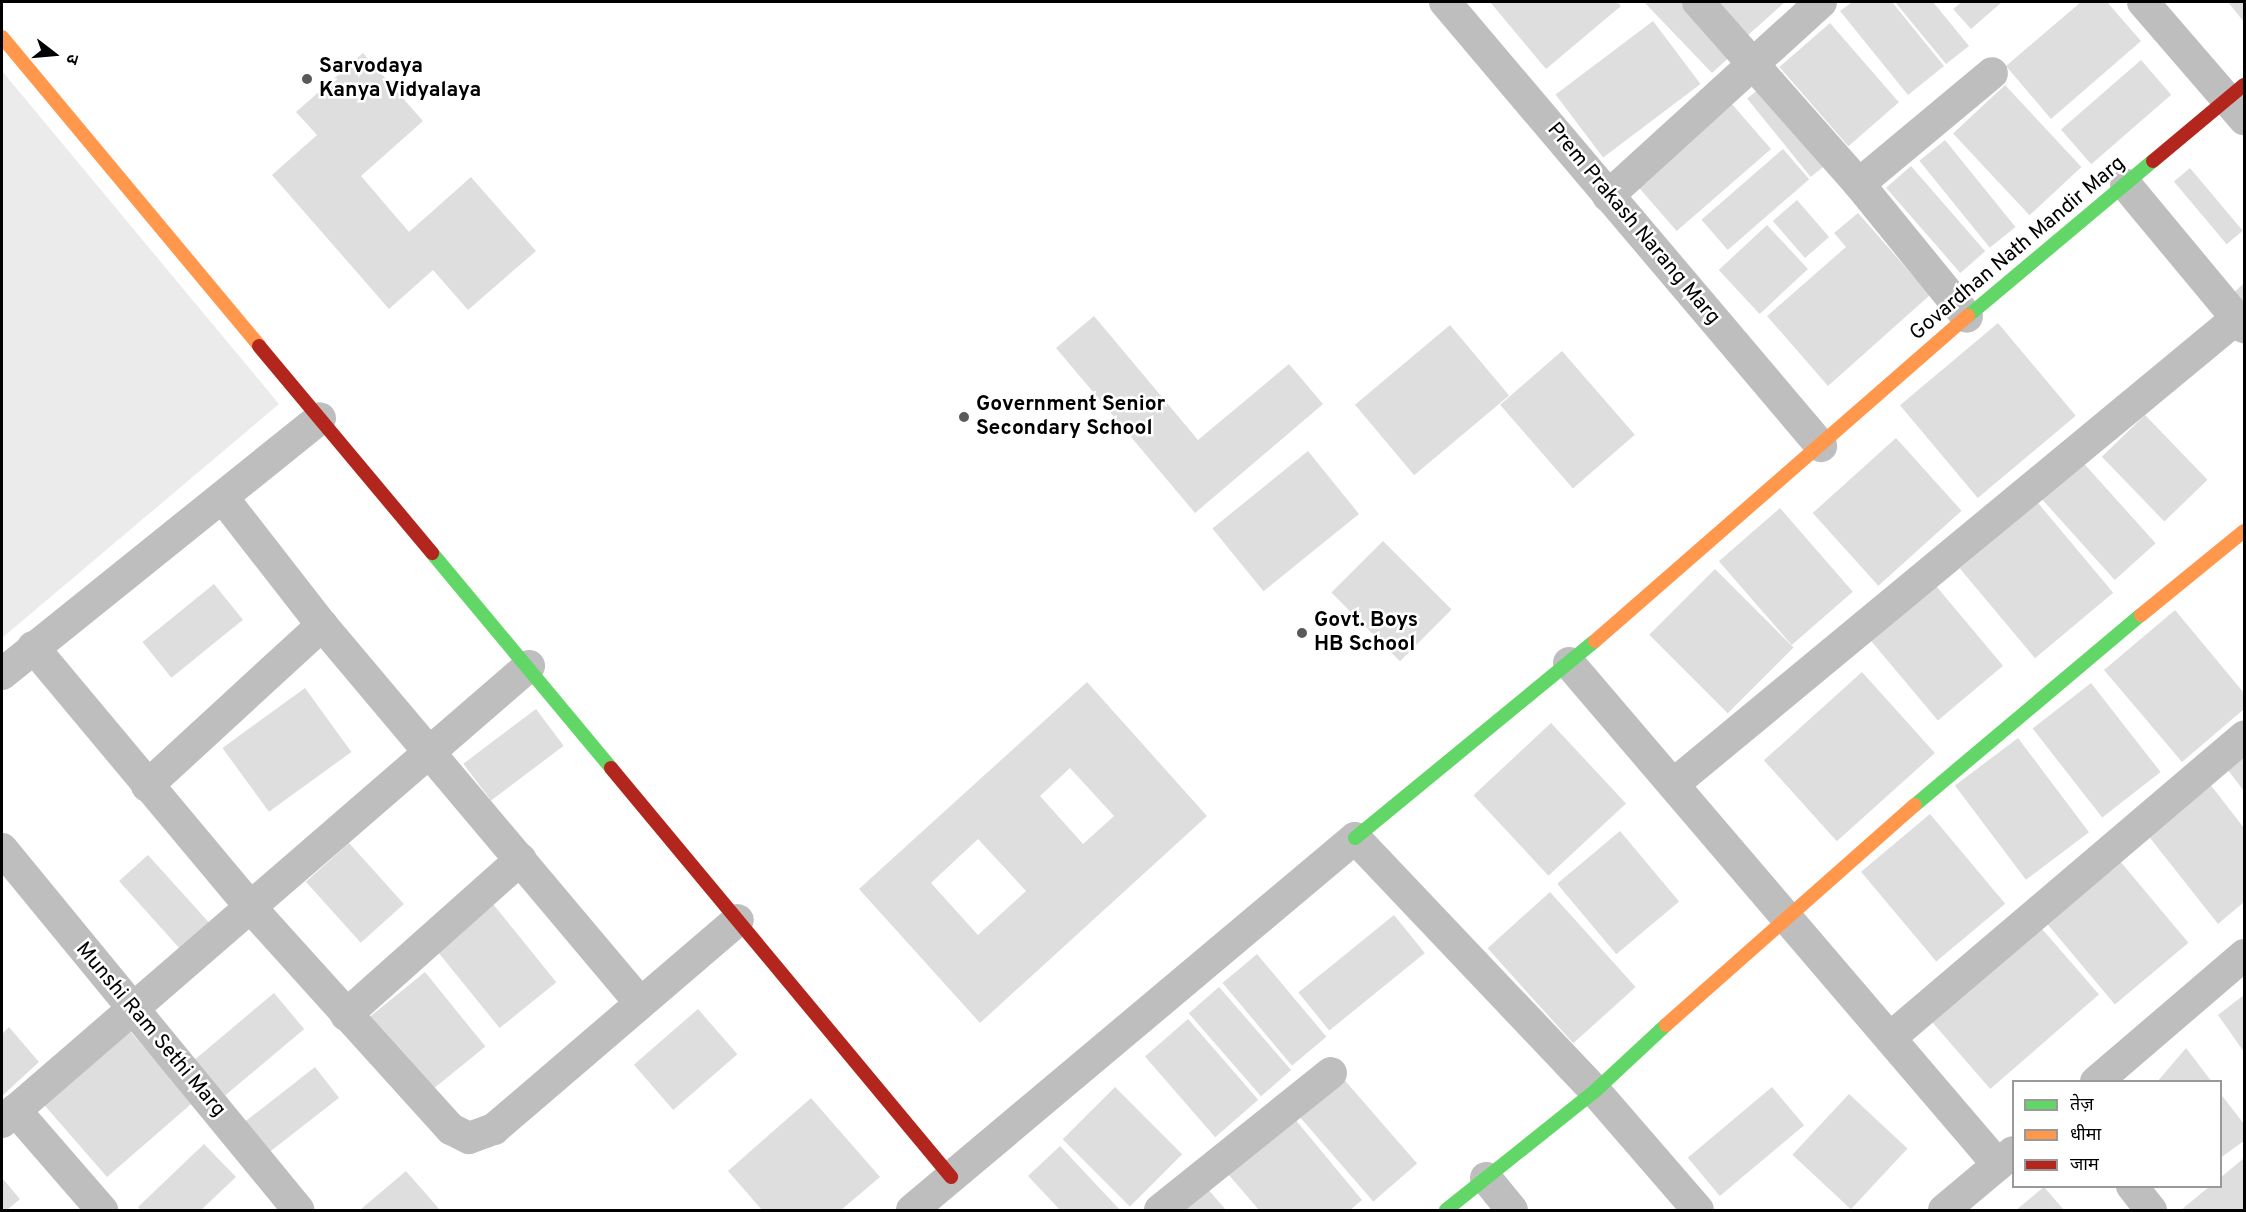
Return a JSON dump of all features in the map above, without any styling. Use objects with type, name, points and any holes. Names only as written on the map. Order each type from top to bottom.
[{"type":"street","name":"Prem Prakash Narang Marg","points":[[1445,2],[1821,446]]},
{"type":"street","points":[[1698,2],[1858,184],[1967,317]]},
{"type":"street","points":[[1608,196],[1752,62],[1821,2]]},
{"type":"street","points":[[2143,2],[2238,101]]},
{"type":"street","points":[[2,38],[529,666],[951,1177]]},
{"type":"street","points":[[1858,184],[1992,72]]},
{"type":"street","name":"Govardhan Nath Mandir Marg","points":[[1355,838],[1569,663],[1967,317],[2127,185],[2238,101]]},
{"type":"street","points":[[1675,783],[2241,322],[2127,185]]},
{"type":"street","points":[[2,674],[320,418]]},
{"type":"street","points":[[223,498],[322,625],[639,1002]]},
{"type":"street","points":[[1446,1210],[1595,1092],[1786,915],[2048,691],[2244,531]]},
{"type":"street","points":[[147,786],[322,625]]},
{"type":"street","points":[[33,647],[147,786],[346,1015],[451,1129],[469,1138],[494,1129],[639,1002],[738,920]]},
{"type":"street","points":[[1569,663],[1675,783],[1890,1038],[2006,1158],[1944,1210]]},
{"type":"street","points":[[102,1210],[8,1116],[130,1009],[252,909],[529,666]]},
{"type":"street","points":[[1890,1038],[2244,737]]},
{"type":"street","points":[[912,1210],[1355,838],[1595,1092],[1698,1210]]},
{"type":"street","name":"Munshi Ram Sethi Marg","points":[[2,849],[130,1009],[299,1210]]},
{"type":"street","points":[[346,1015],[521,859]]},
{"type":"street","points":[[2098,1080],[2244,955]]},
{"type":"street","points":[[1160,1210],[1331,1073]]},
{"type":"street","points":[[1486,1179],[1512,1210]]},
{"type":"street","points":[[2134,1188],[2151,1210]]},
{"type":"shaded area","points":[[2,71],[279,404],[2,638]]},
{"type":"building","points":[[1490,2],[1617,2],[1621,6],[1546,69]]},
{"type":"building","points":[[1644,2],[1687,2],[1735,52],[1712,73]]},
{"type":"building","points":[[1716,2],[1785,2],[1747,36]]},
{"type":"building","points":[[1852,2],[1892,2],[1944,66],[1908,95],[1840,11]]},
{"type":"building","points":[[1895,2],[1933,2],[1969,46],[1946,64]]},
{"type":"building","points":[[1962,2],[2002,2],[1971,29],[1953,9]]},
{"type":"building","points":[[2081,2],[2107,2],[2141,41],[2051,119],[2006,66]]},
{"type":"building","points":[[2228,2],[2244,2],[2244,22]]},
{"type":"building","points":[[1653,21],[1701,84],[1603,158],[1556,94]]},
{"type":"building","points":[[1830,23],[1899,102],[1848,146],[1779,67]]},
{"type":"building","points":[[363,53],[423,121],[361,176],[409,232],[471,177],[536,251],[468,310],[433,270],[389,309],[272,175],[317,135],[296,112]]},
{"type":"building","points":[[2141,60],[2171,95],[2091,164],[2061,130]]},
{"type":"building","points":[[1765,84],[1829,162],[1811,177],[1747,98]]},
{"type":"building","points":[[2005,85],[2081,167],[2029,215],[1953,133]]},
{"type":"building","points":[[1731,103],[1771,149],[1677,231],[1637,185]]},
{"type":"building","points":[[1945,140],[2015,227],[1990,248],[1919,161]]},
{"type":"building","points":[[1783,149],[1809,179],[1728,250],[1701,220]]},
{"type":"building","points":[[1911,166],[1985,251],[1960,273],[1886,188]]},
{"type":"building","points":[[2190,168],[2243,231],[2227,244],[2174,181]]},
{"type":"building","points":[[1797,200],[1829,237],[1805,258],[1773,221]]},
{"type":"building","points":[[1858,213],[1930,295],[1828,386],[1767,316],[1846,247],[1834,233]]},
{"type":"building","points":[[1767,225],[1808,269],[1760,314],[1719,270]]},
{"type":"building","points":[[2244,283],[2244,316],[2227,299]]},
{"type":"building","points":[[1094,316],[1198,440],[1289,364],[1323,404],[1195,513],[1056,348]]},
{"type":"building","points":[[1998,323],[2076,416],[1978,498],[1900,405]]},
{"type":"building","points":[[1450,325],[1509,395],[1414,475],[1355,405]]},
{"type":"building","points":[[1562,351],[1635,435],[1573,489],[1500,405]]},
{"type":"building","points":[[2145,415],[2208,480],[2164,521],[2102,457]]},
{"type":"building","points":[[1896,438],[1962,511],[1878,586],[1813,513]]},
{"type":"building","points":[[1308,451],[1359,514],[1263,591],[1212,528]]},
{"type":"building","points":[[2078,457],[2156,543],[2115,580],[2037,494]]},
{"type":"building","points":[[2038,503],[2113,593],[2035,658],[1960,569]]},
{"type":"building","points":[[1780,508],[1853,592],[1792,645],[1719,561]]},
{"type":"building","points":[[1383,541],[1452,610],[1400,661],[1331,593]]},
{"type":"building","points":[[1715,569],[1793,647],[1728,713],[1649,635]]},
{"type":"building","points":[[1931,580],[2003,666],[1938,720],[1866,635]]},
{"type":"building","points":[[214,584],[243,620],[171,678],[143,642]]},
{"type":"building","points":[[2175,610],[2244,693],[2244,709],[2182,762],[2104,670]]},
{"type":"building","points":[[1862,672],[1935,753],[1837,841],[1764,760]]},
{"type":"building","points":[[1087,682],[1207,816],[980,1023],[859,889]],"holes":[[[1070,768],[1114,816],[1083,844],[1040,796]],[[978,839],[1026,891],[978,935],[931,883]]]},
{"type":"building","points":[[2091,683],[2161,772],[2102,818],[2033,729]]},
{"type":"building","points":[[305,688],[351,752],[269,812],[222,748]]},
{"type":"building","points":[[536,709],[564,746],[491,801],[463,764]]},
{"type":"building","points":[[1551,723],[1626,803],[1548,876],[1473,795]]},
{"type":"building","points":[[2018,738],[2089,832],[2026,880],[1955,786]]},
{"type":"building","points":[[2244,754],[2244,791],[2227,769]]},
{"type":"building","points":[[2206,779],[2244,828],[2244,902],[2218,924],[2143,829]]},
{"type":"building","points":[[1930,814],[2005,904],[1936,961],[1861,872]]},
{"type":"building","points":[[1620,831],[1679,901],[1616,954],[1557,884]]},
{"type":"building","points":[[349,843],[404,904],[361,943],[306,882]]},
{"type":"building","points":[[148,855],[212,926],[183,952],[119,881]]},
{"type":"building","points":[[2119,860],[2188,943],[2115,1004],[2045,922]]},
{"type":"building","points":[[1550,892],[1636,987],[1573,1043],[1488,948]]},
{"type":"building","points":[[489,899],[556,982],[500,1028],[432,945]]},
{"type":"building","points":[[1394,915],[1425,953],[1329,1030],[1298,992]]},
{"type":"building","points":[[2036,922],[2099,994],[1990,1089],[1927,1016]]},
{"type":"building","points":[[1257,954],[1326,1037],[1292,1066],[1223,983]]},
{"type":"building","points":[[425,972],[485,1047],[430,1091],[370,1017]]},
{"type":"building","points":[[1219,987],[1291,1070],[1261,1096],[1189,1013]]},
{"type":"building","points":[[274,993],[304,1029],[223,1097],[193,1061]]},
{"type":"building","points":[[2244,995],[2244,1052],[2218,1015]]},
{"type":"building","points":[[698,1009],[737,1054],[673,1110],[634,1065]]},
{"type":"building","points":[[1188,1019],[1258,1100],[1215,1137],[1145,1056]]},
{"type":"building","points":[[9,1027],[39,1062],[2,1096],[2,1034]]},
{"type":"building","points":[[128,1029],[192,1103],[107,1177],[43,1103]]},
{"type":"building","points":[[2186,1048],[2210,1080],[2159,1080]]},
{"type":"building","points":[[315,1067],[339,1098],[264,1156],[240,1125]]},
{"type":"building","points":[[1341,1076],[1417,1164],[1373,1202],[1297,1114]]},
{"type":"building","points":[[1115,1087],[1182,1154],[1130,1207],[1063,1139]]},
{"type":"building","points":[[1772,1087],[1804,1125],[1720,1196],[1688,1158]]},
{"type":"building","points":[[1849,1094],[1908,1149],[1851,1209],[1792,1155]]},
{"type":"building","points":[[2222,1096],[2244,1124],[2244,1141],[2222,1157]]},
{"type":"building","points":[[811,1098],[880,1177],[841,1210],[762,1210],[728,1171]]},
{"type":"building","points":[[1294,1118],[1362,1200],[1350,1210],[1259,1210],[1228,1174]]},
{"type":"building","points":[[204,1144],[236,1177],[201,1210],[141,1210],[138,1207]]},
{"type":"building","points":[[1060,1146],[1120,1210],[1060,1210],[1028,1176]]},
{"type":"building","points":[[2244,1158],[2244,1210],[2181,1210],[2208,1188],[2222,1188],[2222,1176]]},
{"type":"building","points":[[406,1171],[440,1210],[360,1210]]},
{"type":"building","points":[[2,1178],[20,1199],[7,1210],[2,1210]]},
{"type":"building","points":[[1207,1188],[1226,1210],[1181,1210]]},
{"type":"building","points":[[2045,1188],[2064,1210],[2016,1210]]},
{"type":"traffic: fast","points":[[1968,316],[2153,161]]},
{"type":"traffic: fast","points":[[432,553],[611,768]]},
{"type":"traffic: fast","points":[[1915,805],[2141,615]]},
{"type":"traffic: fast","points":[[1355,838],[1595,641]]},
{"type":"traffic: fast","points":[[1446,1210],[1595,1091],[1666,1025]]},
{"type":"traffic: slow","points":[[2,37],[259,346]]},
{"type":"traffic: slow","points":[[1595,641],[1968,316]]},
{"type":"traffic: slow","points":[[2141,615],[2244,531]]},
{"type":"traffic: slow","points":[[1666,1025],[1915,805]]},
{"type":"traffic: jam","points":[[2153,161],[2244,85]]},
{"type":"traffic: jam","points":[[259,346],[432,553]]},
{"type":"traffic: jam","points":[[611,768],[951,1177]]},
{"type":"place","name":"Sarvodaya Kanya Vidyalaya","points":[[307,79]]},
{"type":"place","name":"Government Senior Secondary School","points":[[964,417]]},
{"type":"place","name":"Govt. Boys HB School","points":[[1302,633]]}]
